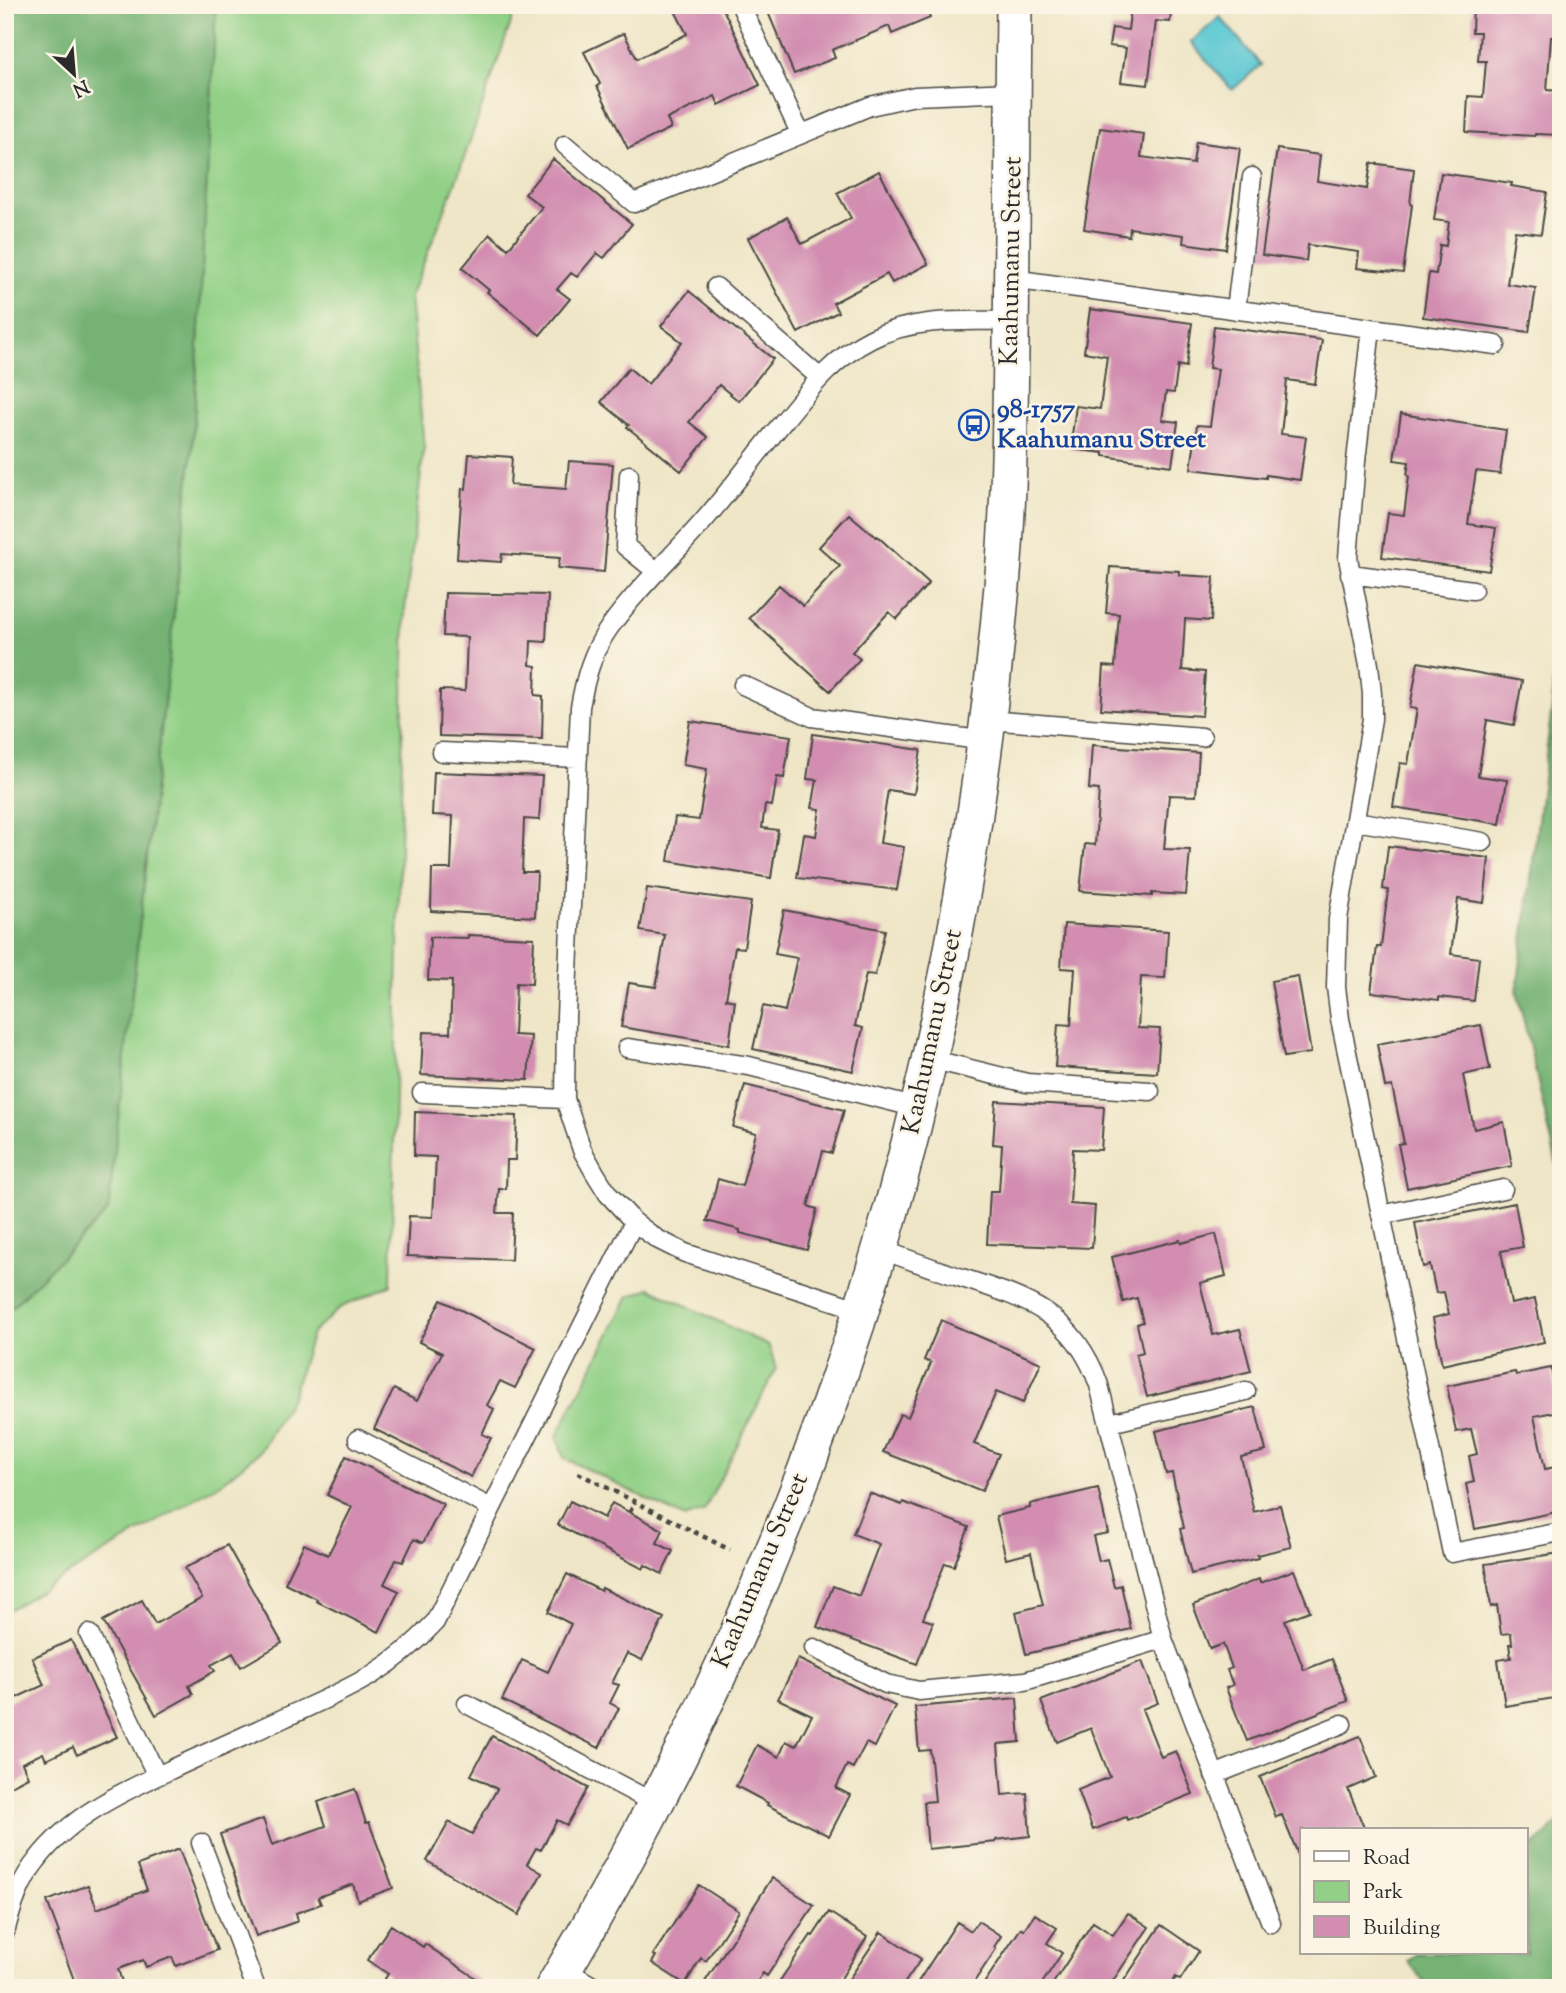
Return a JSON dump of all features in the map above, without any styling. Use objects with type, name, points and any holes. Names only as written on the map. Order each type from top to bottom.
[{"type":"street","name":"Kaahumanu Street","points":[[559,1979],[612,1888],[656,1804],[736,1638],[769,1562],[816,1441],[880,1249],[930,1059],[969,862],[988,731],[1003,582],[1008,491],[1014,5]]},
{"type":"lane","points":[[742,8],[800,133]]},
{"type":"lane","points":[[565,145],[634,203],[870,106],[915,96],[1013,92]]},
{"type":"lane","points":[[1236,310],[1252,177]]},
{"type":"lane","points":[[1012,279],[1496,345]]},
{"type":"lane","points":[[716,286],[819,377]]},
{"type":"lane","points":[[860,1310],[685,1253],[657,1239],[634,1222],[608,1194],[578,1138],[565,1099],[566,1016],[580,707],[591,659],[609,628],[701,524],[819,377],[848,352],[872,338],[897,329],[927,323],[1011,321]]},
{"type":"lane","points":[[1371,328],[1348,540],[1350,574],[1369,665],[1372,719],[1338,919],[1336,986],[1340,1019],[1452,1553],[1561,1532]]},
{"type":"lane","points":[[629,475],[625,545],[657,572]]},
{"type":"lane","points":[[1350,574],[1473,590]]},
{"type":"lane","points":[[743,685],[812,718],[988,731],[1202,737]]},
{"type":"lane","points":[[441,752],[578,758]]},
{"type":"lane","points":[[1355,821],[1482,842]]},
{"type":"lane","points":[[627,1048],[749,1066],[918,1108]]},
{"type":"lane","points":[[930,1059],[1027,1083],[1150,1091]]},
{"type":"lane","points":[[422,1093],[565,1099]]},
{"type":"lane","points":[[1381,1215],[1503,1189]]},
{"type":"lane","points":[[5,1932],[12,1905],[37,1859],[84,1815],[156,1776],[374,1675],[415,1644],[435,1622],[634,1222]]},
{"type":"lane","points":[[880,1249],[1028,1301],[1069,1332],[1083,1348],[1096,1375],[1110,1423],[1163,1639],[1271,1923]]},
{"type":"lane","points":[[1110,1423],[1246,1391]]},
{"type":"lane","points":[[358,1439],[491,1508]]},
{"type":"lane","points":[[89,1634],[156,1776]]},
{"type":"lane","points":[[814,1648],[886,1684],[919,1691],[1025,1681],[1163,1639]]},
{"type":"lane","points":[[467,1704],[656,1804]]},
{"type":"lane","points":[[1214,1775],[1342,1724]]},
{"type":"lane","points":[[201,1843],[256,1988]]},
{"type":"lane","points":[[559,1979],[596,1988]]},
{"type":"path","points":[[578,1473],[730,1550]]},
{"type":"path","points":[[630,1512],[635,1502]]},
{"type":"green space","points":[[5,5],[216,5],[193,441],[108,1211],[5,1314]]},
{"type":"green space","points":[[216,5],[517,5],[455,184],[410,297],[424,447],[405,609],[391,1285],[341,1307],[312,1333],[292,1396],[260,1451],[221,1483],[5,1612],[5,1314],[108,1211],[193,441]]},
{"type":"green space","points":[[1561,453],[1561,1183],[1517,991],[1552,706]]},
{"type":"green space","points":[[650,1288],[769,1346],[776,1369],[704,1511],[685,1518],[564,1458],[557,1436],[629,1296]]},
{"type":"green space","points":[[1561,1820],[1561,1988],[1429,1988],[1408,1961],[1416,1954],[1528,1954],[1528,1851]]},
{"type":"water","points":[[1220,17],[1261,65],[1232,90],[1191,42]]},
{"type":"building","points":[[721,5],[760,85],[719,105],[715,96],[667,119],[671,128],[628,149],[597,86],[600,84],[584,52],[624,33],[637,59],[687,34],[673,7]]},
{"type":"building","points":[[765,5],[925,5],[930,18],[892,34],[889,26],[832,50],[835,58],[794,74]]},
{"type":"building","points":[[1131,5],[1172,5],[1170,22],[1156,21],[1148,85],[1121,82],[1126,48],[1109,46],[1112,28],[1128,30]]},
{"type":"building","points":[[1473,5],[1561,5],[1561,37],[1551,37],[1547,90],[1561,91],[1561,135],[1466,132],[1468,96],[1483,97],[1486,61],[1478,61],[1480,32],[1472,32]]},
{"type":"building","points":[[1100,128],[1144,134],[1141,157],[1193,164],[1196,142],[1240,148],[1226,249],[1183,243],[1184,235],[1130,228],[1129,236],[1084,229]]},
{"type":"building","points":[[1277,149],[1320,155],[1317,181],[1367,189],[1371,163],[1414,169],[1403,273],[1357,268],[1359,252],[1308,245],[1306,261],[1262,255]]},
{"type":"building","points":[[553,159],[632,224],[604,258],[597,253],[577,277],[571,273],[557,289],[570,299],[540,335],[462,268],[490,234],[508,249],[542,207],[525,194]]},
{"type":"building","points":[[879,171],[928,264],[892,283],[887,274],[833,303],[838,312],[798,333],[748,238],[787,217],[802,244],[851,218],[837,193]]},
{"type":"building","points":[[1441,173],[1512,183],[1511,186],[1547,192],[1541,234],[1515,231],[1507,284],[1536,288],[1529,332],[1423,317],[1429,273],[1436,274],[1440,245],[1446,246],[1449,222],[1434,220]]},
{"type":"building","points":[[689,291],[773,359],[739,401],[719,385],[689,422],[708,437],[681,471],[601,402],[629,368],[648,384],[682,342],[661,326]]},
{"type":"building","points":[[1090,309],[1192,323],[1186,367],[1178,365],[1174,393],[1166,392],[1162,420],[1178,422],[1172,466],[1070,449],[1076,406],[1100,409],[1107,356],[1084,352]]},
{"type":"building","points":[[1214,326],[1322,340],[1315,384],[1287,380],[1281,434],[1306,437],[1300,480],[1191,469],[1197,425],[1210,426],[1218,369],[1209,368]]},
{"type":"building","points":[[1401,414],[1506,430],[1500,474],[1476,471],[1468,524],[1496,528],[1489,571],[1382,557],[1388,513],[1404,515],[1409,462],[1394,460]]},
{"type":"building","points":[[469,454],[512,457],[510,485],[566,489],[569,461],[613,464],[604,572],[558,568],[560,558],[502,554],[501,562],[457,559],[462,488],[466,489]]},
{"type":"building","points":[[849,514],[929,583],[897,619],[889,612],[852,652],[860,659],[830,691],[749,618],[779,585],[803,606],[840,566],[819,547]]},
{"type":"building","points":[[1110,567],[1179,571],[1179,575],[1214,577],[1211,621],[1185,619],[1182,670],[1205,672],[1202,716],[1101,709],[1104,666],[1115,667],[1119,614],[1106,613]]},
{"type":"building","points":[[445,593],[548,595],[546,642],[531,641],[530,665],[536,666],[535,695],[543,696],[542,739],[439,736],[440,690],[465,691],[467,637],[443,636]]},
{"type":"building","points":[[1418,662],[1522,681],[1514,725],[1487,720],[1478,776],[1507,780],[1500,824],[1393,807],[1400,763],[1408,764],[1417,709],[1410,708]]},
{"type":"building","points":[[690,721],[791,736],[784,778],[777,777],[772,806],[765,805],[762,828],[778,830],[771,878],[668,861],[675,817],[699,820],[707,769],[683,765]]},
{"type":"building","points":[[813,734],[921,750],[914,794],[888,790],[880,843],[904,847],[897,890],[797,878],[804,834],[816,836],[820,809],[812,808],[817,780],[807,779]]},
{"type":"building","points":[[1092,745],[1199,753],[1196,796],[1169,795],[1164,849],[1190,850],[1186,895],[1152,893],[1152,896],[1080,891],[1085,844],[1095,845],[1099,790],[1089,789]]},
{"type":"building","points":[[434,772],[542,776],[539,820],[524,819],[522,872],[537,872],[535,917],[431,911],[432,869],[451,869],[453,816],[432,815]]},
{"type":"building","points":[[1388,846],[1489,858],[1484,903],[1458,899],[1451,954],[1479,958],[1474,1001],[1371,992],[1377,947],[1381,947],[1388,890],[1383,889]]},
{"type":"building","points":[[647,888],[751,902],[744,948],[735,947],[726,999],[735,1001],[729,1045],[621,1027],[629,983],[656,987],[665,935],[640,931]]},
{"type":"building","points":[[784,910],[885,930],[875,975],[866,974],[855,1026],[863,1028],[853,1071],[753,1049],[763,1006],[785,1011],[797,958],[775,954]]},
{"type":"building","points":[[1064,924],[1168,931],[1165,978],[1141,977],[1138,1028],[1160,1029],[1157,1073],[1055,1067],[1058,1024],[1071,1025],[1075,969],[1061,968]]},
{"type":"building","points":[[468,935],[534,938],[532,984],[516,983],[514,1035],[531,1036],[528,1080],[421,1075],[423,1032],[450,1033],[452,981],[428,980],[430,937],[468,938]]},
{"type":"building","points":[[1298,976],[1311,1053],[1284,1057],[1271,981]]},
{"type":"building","points":[[1481,1025],[1490,1069],[1463,1075],[1474,1129],[1504,1122],[1512,1166],[1407,1188],[1398,1144],[1404,1143],[1392,1086],[1385,1087],[1377,1044]]},
{"type":"building","points":[[745,1085],[844,1110],[832,1153],[823,1151],[808,1206],[817,1209],[807,1250],[740,1233],[740,1230],[707,1221],[718,1179],[742,1186],[756,1133],[733,1127]]},
{"type":"building","points":[[996,1101],[1104,1107],[1101,1150],[1073,1149],[1070,1204],[1095,1206],[1092,1248],[987,1244],[990,1191],[999,1191],[1002,1145],[993,1144]]},
{"type":"building","points":[[415,1112],[517,1116],[515,1160],[507,1160],[506,1189],[499,1189],[497,1213],[513,1213],[511,1260],[407,1256],[409,1216],[433,1217],[436,1157],[414,1156]]},
{"type":"building","points":[[1515,1203],[1523,1247],[1501,1251],[1511,1304],[1535,1299],[1544,1342],[1442,1365],[1433,1318],[1449,1314],[1444,1292],[1436,1293],[1430,1265],[1423,1267],[1415,1223]]},
{"type":"building","points":[[1216,1234],[1226,1276],[1200,1283],[1213,1335],[1240,1329],[1251,1371],[1147,1397],[1136,1354],[1143,1352],[1137,1324],[1143,1322],[1137,1298],[1123,1302],[1112,1257]]},
{"type":"building","points":[[441,1300],[536,1348],[515,1388],[500,1381],[487,1405],[494,1409],[482,1434],[491,1438],[471,1477],[374,1429],[394,1389],[417,1401],[442,1353],[419,1342]]},
{"type":"building","points":[[941,1320],[1041,1363],[1023,1403],[996,1392],[974,1444],[999,1454],[982,1491],[883,1452],[900,1414],[908,1417],[931,1363],[924,1360]]},
{"type":"building","points":[[1551,1368],[1559,1411],[1534,1416],[1545,1469],[1561,1466],[1561,1511],[1475,1529],[1466,1484],[1474,1482],[1469,1456],[1477,1454],[1471,1429],[1456,1432],[1447,1386],[1515,1372],[1516,1375]]},
{"type":"building","points":[[1255,1407],[1266,1451],[1241,1457],[1254,1512],[1280,1505],[1291,1547],[1191,1574],[1180,1529],[1184,1528],[1172,1473],[1166,1474],[1156,1431]]},
{"type":"building","points":[[346,1456],[443,1504],[423,1543],[414,1539],[403,1562],[396,1560],[384,1584],[399,1591],[379,1632],[285,1583],[304,1544],[328,1555],[352,1507],[327,1495]]},
{"type":"building","points":[[1098,1488],[1108,1533],[1093,1536],[1099,1561],[1107,1559],[1114,1587],[1121,1585],[1131,1629],[1026,1654],[1016,1612],[1043,1605],[1031,1553],[1006,1559],[996,1516],[1030,1508],[1030,1504]]},
{"type":"building","points":[[869,1493],[902,1505],[903,1502],[969,1527],[954,1566],[945,1563],[923,1619],[933,1622],[917,1664],[817,1627],[833,1586],[859,1596],[879,1544],[853,1534]]},
{"type":"building","points":[[570,1501],[604,1518],[612,1503],[663,1530],[657,1543],[673,1551],[662,1574],[645,1565],[643,1569],[558,1525]]},
{"type":"building","points":[[227,1545],[282,1643],[241,1667],[233,1653],[211,1665],[215,1671],[189,1686],[193,1694],[156,1715],[103,1621],[142,1600],[155,1624],[202,1598],[185,1568]]},
{"type":"building","points":[[1561,1553],[1561,1697],[1505,1706],[1498,1660],[1511,1658],[1511,1633],[1501,1634],[1497,1605],[1491,1607],[1485,1564]]},
{"type":"building","points":[[1294,1570],[1310,1611],[1285,1620],[1304,1670],[1332,1659],[1348,1701],[1247,1741],[1226,1688],[1233,1685],[1227,1670],[1232,1668],[1223,1644],[1210,1649],[1193,1605],[1259,1579],[1260,1583]]},
{"type":"building","points":[[567,1574],[664,1618],[642,1660],[627,1653],[612,1683],[619,1685],[610,1703],[619,1708],[599,1748],[502,1700],[522,1660],[548,1672],[571,1624],[548,1612]]},
{"type":"building","points":[[71,1640],[117,1737],[77,1755],[73,1747],[46,1760],[43,1753],[22,1763],[28,1777],[5,1789],[5,1703],[44,1685],[32,1658]]},
{"type":"building","points":[[798,1659],[895,1706],[875,1747],[866,1743],[853,1768],[847,1765],[836,1788],[850,1795],[829,1836],[736,1786],[757,1745],[779,1757],[786,1741],[796,1746],[812,1715],[778,1699]]},
{"type":"building","points":[[1142,1661],[1158,1703],[1142,1709],[1161,1757],[1176,1751],[1193,1794],[1127,1820],[1126,1817],[1093,1830],[1078,1790],[1110,1777],[1091,1728],[1057,1742],[1041,1701]]},
{"type":"building","points":[[1017,1698],[1020,1742],[998,1744],[1002,1795],[1027,1793],[1030,1836],[928,1849],[924,1802],[935,1801],[930,1750],[919,1751],[915,1707]]},
{"type":"building","points":[[492,1736],[588,1788],[567,1825],[557,1820],[541,1850],[536,1848],[527,1864],[542,1873],[519,1915],[427,1861],[449,1822],[472,1834],[497,1789],[471,1775]]},
{"type":"building","points":[[1360,1736],[1376,1777],[1348,1789],[1364,1828],[1300,1828],[1300,1859],[1282,1815],[1276,1817],[1260,1777]]},
{"type":"building","points":[[355,1789],[393,1888],[358,1901],[353,1884],[318,1897],[321,1904],[296,1913],[298,1921],[256,1936],[220,1834],[263,1819],[272,1845],[326,1826],[318,1802]]},
{"type":"building","points":[[179,1849],[217,1950],[176,1966],[172,1957],[146,1967],[143,1960],[118,1969],[123,1985],[116,1988],[77,1988],[47,1901],[88,1885],[97,1909],[147,1890],[138,1865]]},
{"type":"building","points":[[772,1878],[814,1905],[767,1976],[763,1973],[753,1988],[701,1988]]},
{"type":"building","points":[[699,1885],[739,1911],[706,1961],[701,1958],[685,1984],[652,1963],[656,1956],[653,1955]]},
{"type":"building","points":[[829,1912],[867,1937],[835,1988],[775,1988],[811,1935],[813,1936]]},
{"type":"building","points":[[1128,1913],[1149,1927],[1108,1988],[1102,1985],[1101,1988],[1050,1988],[1093,1922],[1113,1935]]},
{"type":"building","points":[[1035,1914],[1057,1928],[1047,1943],[1062,1953],[1039,1988],[981,1988],[1021,1928],[1024,1930]]},
{"type":"building","points":[[978,1921],[1001,1936],[994,1947],[996,1949],[970,1988],[914,1988],[957,1922],[971,1931]]},
{"type":"building","points":[[391,1925],[480,1981],[476,1988],[379,1988],[388,1974],[367,1960]]},
{"type":"building","points":[[1161,1925],[1199,1951],[1180,1980],[1176,1977],[1169,1988],[1119,1988]]},
{"type":"building","points":[[881,1932],[921,1959],[901,1988],[843,1988]]},
{"type":"place","name":"98-1757 Kaahumanu Street","points":[[974,425]]}]
